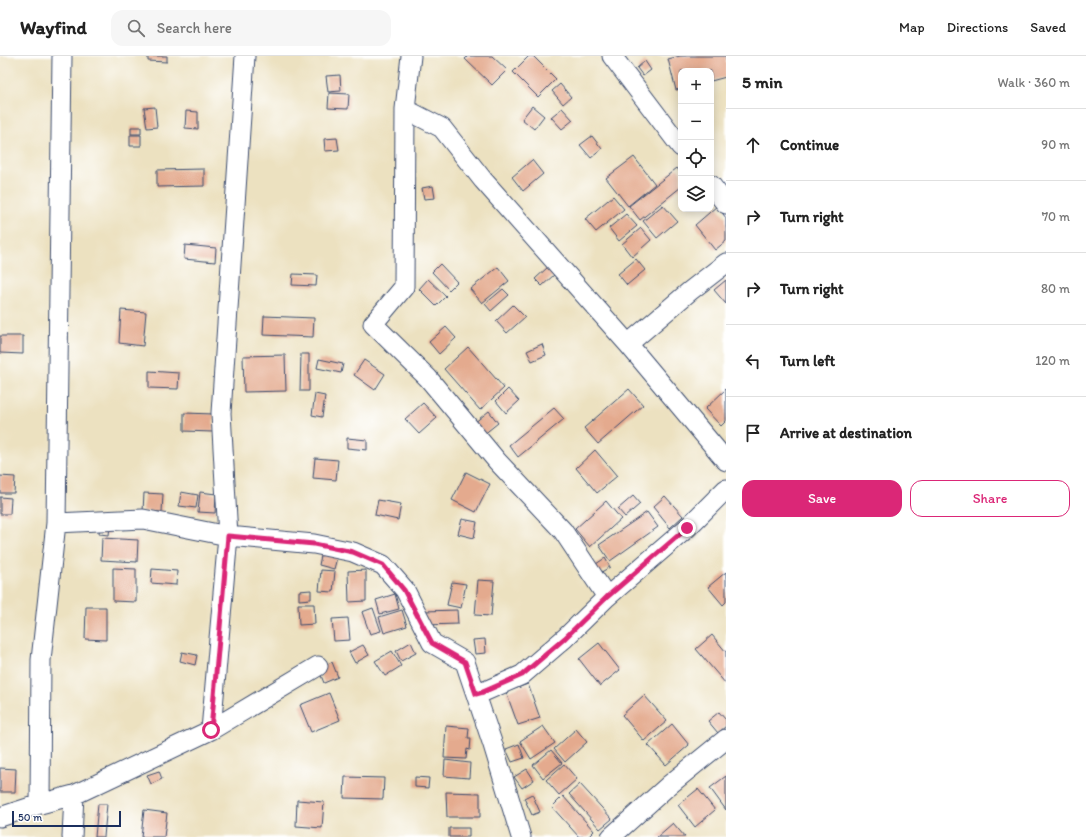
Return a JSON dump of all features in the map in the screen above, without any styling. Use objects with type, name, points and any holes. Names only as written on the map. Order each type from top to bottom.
[{"type":"street","points":[[40,804],[42,660],[56,523],[62,56]]},
{"type":"street","points":[[211,730],[228,536],[221,413],[246,56]]},
{"type":"street","points":[[411,56],[405,109],[404,288],[373,324],[428,378],[497,461],[563,531],[607,597]]},
{"type":"street","points":[[612,56],[678,143]]},
{"type":"street","points":[[405,109],[442,128],[483,180],[628,344],[726,461]]},
{"type":"street","points":[[714,189],[726,204]]},
{"type":"street","points":[[628,344],[726,263]]},
{"type":"street","points":[[476,694],[522,675],[565,638],[607,597],[687,528],[726,489]]},
{"type":"street","points":[[56,523],[143,519],[228,536],[314,544],[353,552],[383,565],[404,590],[432,643],[465,662],[493,745],[521,837]]},
{"type":"street","points":[[0,817],[74,795],[211,730],[318,666]]},
{"type":"street","points":[[610,837],[668,786],[726,739]]},
{"type":"street","points":[[72,837],[74,795]]},
{"type":"building","points":[[148,56],[167,56],[167,62],[148,61]]},
{"type":"building","points":[[468,56],[492,56],[507,70],[492,85],[465,59]]},
{"type":"building","points":[[529,56],[533,56],[556,79],[538,97],[513,72]]},
{"type":"building","points":[[680,56],[726,56],[726,77],[714,80],[714,68],[678,68],[678,90],[676,90],[668,59]]},
{"type":"building","points":[[645,61],[651,70],[643,76],[637,68]]},
{"type":"building","points":[[340,75],[341,91],[328,92],[326,76]]},
{"type":"building","points":[[560,84],[571,97],[563,104],[552,91]]},
{"type":"building","points":[[329,93],[349,94],[348,109],[328,108]]},
{"type":"building","points":[[532,106],[544,116],[534,129],[522,119]]},
{"type":"building","points":[[155,107],[157,127],[147,128],[144,108]]},
{"type":"building","points":[[562,108],[573,120],[562,129],[551,117]]},
{"type":"building","points":[[186,111],[198,112],[198,129],[185,128]]},
{"type":"building","points":[[131,127],[141,127],[141,134],[131,134]]},
{"type":"building","points":[[130,135],[141,135],[141,146],[130,146]]},
{"type":"building","points":[[592,136],[602,149],[591,158],[580,145]]},
{"type":"building","points":[[337,138],[339,150],[325,151],[324,139]]},
{"type":"building","points":[[634,157],[655,184],[628,206],[606,178]]},
{"type":"building","points":[[532,160],[543,174],[523,191],[512,177]]},
{"type":"building","points":[[677,168],[678,169],[678,189],[640,220],[629,206]]},
{"type":"building","points":[[204,169],[204,186],[157,187],[157,170]]},
{"type":"building","points":[[433,186],[435,198],[424,199],[422,188]]},
{"type":"building","points":[[613,196],[624,209],[596,232],[585,219]]},
{"type":"building","points":[[663,205],[677,221],[657,238],[643,221]]},
{"type":"building","points":[[717,206],[726,218],[726,241],[715,250],[695,225],[710,212],[714,212],[714,209]]},
{"type":"building","points":[[626,214],[637,226],[619,241],[609,228]]},
{"type":"building","points":[[641,228],[651,240],[632,257],[622,244]]},
{"type":"building","points":[[185,245],[216,248],[215,262],[184,259]]},
{"type":"building","points":[[636,259],[645,270],[627,285],[618,274]]},
{"type":"building","points":[[440,264],[457,282],[449,290],[432,272]]},
{"type":"building","points":[[498,267],[509,281],[482,303],[470,289]]},
{"type":"building","points":[[548,267],[555,274],[542,286],[535,279]]},
{"type":"building","points":[[293,274],[317,275],[316,286],[292,285]]},
{"type":"building","points":[[428,279],[446,296],[436,306],[419,289]]},
{"type":"building","points":[[726,280],[726,304],[714,290]]},
{"type":"building","points":[[503,289],[509,295],[491,311],[485,304]]},
{"type":"building","points":[[513,305],[525,317],[507,333],[496,321]]},
{"type":"building","points":[[121,310],[146,312],[143,346],[119,343]]},
{"type":"building","points":[[264,316],[314,318],[313,337],[263,335]]},
{"type":"building","points":[[446,327],[456,338],[439,354],[429,342]]},
{"type":"building","points":[[0,336],[23,336],[23,354],[0,353]]},
{"type":"building","points":[[542,344],[546,355],[532,361],[527,351]]},
{"type":"building","points":[[468,347],[504,388],[480,410],[444,369]]},
{"type":"building","points":[[301,354],[309,354],[309,391],[300,391]]},
{"type":"building","points":[[285,355],[286,391],[244,392],[243,356]]},
{"type":"building","points":[[319,359],[343,364],[341,373],[317,368]]},
{"type":"building","points":[[364,360],[385,374],[375,390],[354,375]]},
{"type":"building","points":[[149,371],[179,373],[178,389],[149,388]]},
{"type":"building","points":[[508,389],[519,401],[506,413],[496,401]]},
{"type":"building","points":[[629,389],[643,405],[598,444],[584,428]]},
{"type":"building","points":[[726,389],[726,421],[721,426],[705,409]]},
{"type":"building","points":[[315,394],[325,396],[322,417],[312,415]]},
{"type":"building","points":[[423,403],[437,418],[419,434],[405,419]]},
{"type":"building","points":[[554,408],[564,419],[518,457],[509,445]]},
{"type":"building","points":[[489,411],[498,423],[483,435],[474,423]]},
{"type":"building","points":[[184,413],[214,414],[213,432],[184,431]]},
{"type":"building","points":[[347,438],[367,440],[367,450],[347,448]]},
{"type":"building","points":[[595,450],[617,476],[597,493],[576,468]]},
{"type":"building","points":[[315,458],[338,460],[336,480],[313,478]]},
{"type":"building","points":[[466,472],[490,484],[476,512],[452,500]]},
{"type":"building","points":[[0,476],[15,477],[14,493],[0,493]]},
{"type":"building","points":[[181,492],[198,495],[196,508],[179,506]]},
{"type":"building","points":[[200,492],[216,494],[215,513],[198,512]]},
{"type":"building","points":[[144,493],[163,494],[162,512],[143,511]]},
{"type":"building","points":[[633,496],[640,504],[625,517],[618,509]]},
{"type":"building","points":[[665,496],[683,516],[670,528],[653,507]]},
{"type":"building","points":[[0,497],[11,498],[10,514],[0,514]]},
{"type":"building","points":[[378,500],[401,504],[398,520],[375,515]]},
{"type":"building","points":[[606,501],[621,519],[590,547],[575,529]]},
{"type":"building","points":[[647,512],[658,527],[610,561],[599,545]]},
{"type":"building","points":[[462,519],[477,522],[474,538],[458,534]]},
{"type":"building","points":[[100,525],[110,526],[109,535],[99,534]]},
{"type":"building","points":[[102,538],[138,540],[137,562],[101,560]]},
{"type":"building","points":[[323,546],[339,550],[334,569],[319,565]]},
{"type":"building","points":[[605,558],[610,567],[598,574],[593,566]]},
{"type":"building","points":[[113,568],[136,569],[136,602],[113,601]]},
{"type":"building","points":[[152,569],[177,571],[176,585],[151,583]]},
{"type":"building","points":[[321,570],[335,571],[333,592],[319,591]]},
{"type":"building","points":[[366,570],[366,601],[349,602],[348,571]]},
{"type":"building","points":[[726,572],[726,602],[723,605],[708,587]]},
{"type":"building","points":[[478,580],[494,581],[491,616],[475,615]]},
{"type":"building","points":[[452,582],[466,584],[461,608],[447,605]]},
{"type":"building","points":[[311,590],[311,599],[299,600],[299,591]]},
{"type":"building","points":[[395,594],[399,609],[380,614],[376,600]]},
{"type":"building","points":[[298,604],[314,604],[315,624],[299,625]]},
{"type":"building","points":[[86,607],[106,607],[106,640],[85,639]]},
{"type":"building","points":[[373,608],[381,631],[370,634],[362,612]]},
{"type":"building","points":[[402,610],[407,626],[384,633],[379,617]]},
{"type":"building","points":[[457,610],[458,624],[425,625],[424,611]]},
{"type":"building","points":[[348,618],[350,640],[334,641],[332,619]]},
{"type":"building","points":[[712,635],[726,652],[726,684],[696,649]]},
{"type":"building","points":[[485,639],[486,653],[475,654],[473,640]]},
{"type":"building","points":[[411,642],[416,653],[401,661],[396,651]]},
{"type":"building","points":[[599,643],[620,670],[600,686],[579,659]]},
{"type":"building","points":[[363,645],[369,655],[355,663],[349,652]]},
{"type":"building","points":[[392,651],[401,666],[385,676],[375,661]]},
{"type":"building","points":[[182,652],[197,655],[195,665],[180,661]]},
{"type":"building","points":[[332,662],[338,677],[324,683],[318,668]]},
{"type":"building","points":[[528,684],[540,718],[518,725],[506,692]]},
{"type":"building","points":[[329,693],[340,720],[311,732],[300,705]]},
{"type":"building","points":[[644,695],[667,721],[644,741],[622,715]]},
{"type":"building","points":[[719,712],[726,720],[726,726],[718,733],[708,721]]},
{"type":"building","points":[[672,724],[689,745],[666,765],[648,745]]},
{"type":"building","points":[[446,726],[469,728],[468,738],[471,738],[470,750],[467,749],[466,759],[444,758]]},
{"type":"building","points":[[543,726],[555,743],[531,759],[520,741]]},
{"type":"building","points":[[576,729],[587,742],[565,762],[554,749]]},
{"type":"building","points":[[519,744],[524,758],[512,762],[506,749]]},
{"type":"building","points":[[551,750],[562,763],[543,778],[533,765]]},
{"type":"building","points":[[445,760],[470,763],[469,778],[444,776]]},
{"type":"building","points":[[564,764],[577,779],[559,795],[546,780]]},
{"type":"building","points":[[0,768],[16,769],[15,792],[0,792]]},
{"type":"building","points":[[527,769],[534,780],[522,788],[514,777]]},
{"type":"building","points":[[159,771],[162,779],[151,784],[147,775]]},
{"type":"building","points":[[726,776],[726,810],[710,788]]},
{"type":"building","points":[[345,777],[384,778],[383,799],[344,798]]},
{"type":"building","points":[[415,777],[429,778],[428,788],[415,787]]},
{"type":"building","points":[[580,784],[612,819],[600,829],[569,794]]},
{"type":"building","points":[[698,789],[715,810],[695,827],[678,805]]},
{"type":"building","points":[[446,792],[480,793],[480,817],[447,817]]},
{"type":"building","points":[[532,794],[540,812],[532,815],[524,798]]},
{"type":"building","points":[[563,796],[594,831],[588,837],[579,837],[552,807]]},
{"type":"building","points":[[297,800],[324,802],[322,828],[296,826]]},
{"type":"building","points":[[98,804],[107,804],[104,837],[95,837]]},
{"type":"building","points":[[144,810],[167,813],[164,837],[141,837]]},
{"type":"building","points":[[673,823],[685,837],[657,837]]},
{"type":"building","points":[[449,828],[469,828],[469,837],[449,837]]},
{"type":"route","points":[[211,730],[228,536],[314,544],[353,552],[383,565],[404,590],[432,643],[465,662],[476,694],[522,675],[565,638],[607,597],[687,528]]}]
